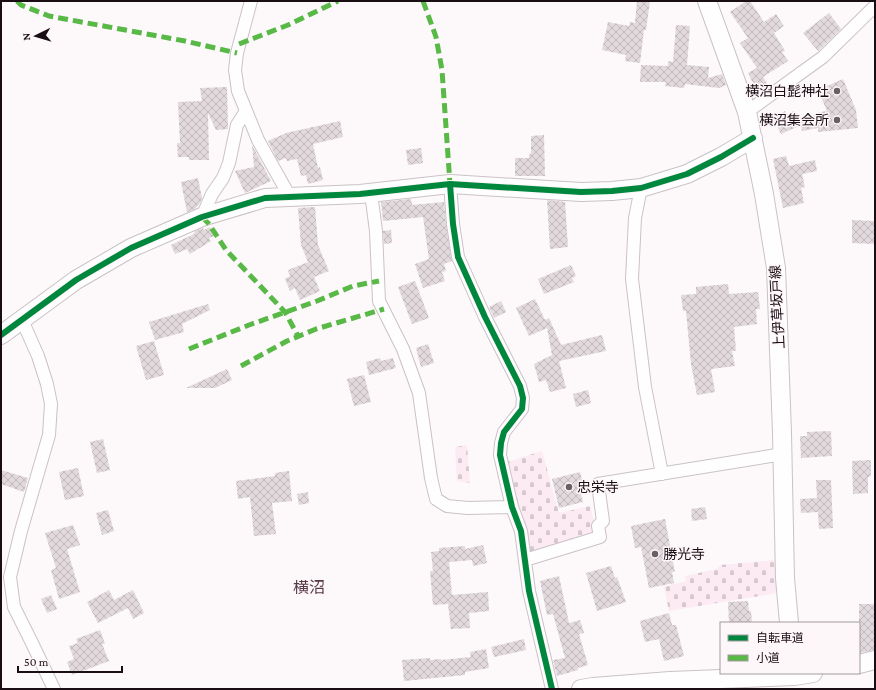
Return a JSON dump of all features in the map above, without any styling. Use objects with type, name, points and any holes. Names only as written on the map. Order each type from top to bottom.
[{"type":"street","points":[[251,1],[239,44],[235,70],[238,91],[258,140],[290,197]]},
{"type":"street","name":"上伊草坂戸線","points":[[707,1],[747,112],[776,268],[783,454],[785,578],[789,622]]},
{"type":"street","points":[[747,112],[823,57],[875,6]]},
{"type":"street","points":[[202,217],[212,194],[229,163],[237,125],[246,111]]},
{"type":"street","points":[[1,335],[76,280],[118,255],[202,217],[265,198],[371,193],[450,184],[581,192],[641,188],[687,174],[721,157],[753,138]]},
{"type":"street","points":[[450,184],[453,224],[458,256],[485,317],[520,386],[523,398],[522,409],[504,432],[501,442],[500,455],[512,507],[521,531],[529,591],[552,689]]},
{"type":"street","points":[[641,188],[635,218],[632,279],[645,388],[662,474]]},
{"type":"street","points":[[371,193],[376,231],[380,301],[403,349],[419,393],[430,478],[436,499],[447,506],[468,508],[512,507]]},
{"type":"street","points":[[22,320],[38,356],[47,384],[51,404],[49,435],[21,531],[10,577],[14,607],[54,689]]},
{"type":"street","points":[[525,560],[600,537],[598,526],[603,521],[598,484],[783,454]]},
{"type":"street","points":[[860,664],[875,660]]},
{"type":"street","points":[[581,689],[609,685],[670,681],[690,685],[796,680],[811,674]]},
{"type":"green space","points":[[467,445],[470,483],[457,481],[455,447]]},
{"type":"green space","points":[[542,451],[559,513],[590,506],[597,533],[533,554],[529,551],[512,488],[514,487],[507,462]]},
{"type":"green space","points":[[775,560],[777,593],[669,611],[664,587],[686,581],[685,576],[717,569],[720,565]]},
{"type":"building","points":[[637,1],[650,1],[646,30],[644,30],[640,63],[625,61],[626,55],[602,50],[608,22],[629,26],[630,22],[635,23]]},
{"type":"building","points":[[746,1],[750,1],[764,22],[776,14],[784,26],[774,33],[785,51],[782,52],[788,61],[763,77],[768,85],[757,91],[748,73],[757,68],[740,43],[748,38],[730,12]]},
{"type":"building","points":[[829,13],[841,29],[818,51],[803,33]]},
{"type":"building","points":[[676,25],[690,26],[687,65],[709,67],[708,78],[722,74],[726,85],[719,88],[685,84],[684,88],[665,86],[666,82],[640,82],[641,65],[668,66],[668,61],[673,62]]},
{"type":"building","points":[[843,79],[856,110],[858,128],[818,132],[818,128],[802,131],[801,125],[781,134],[773,118],[785,111],[787,115],[794,111],[801,124],[800,117],[816,115],[816,113],[827,111],[818,90]]},
{"type":"building","points":[[227,87],[228,129],[216,130],[208,113],[209,160],[189,160],[189,157],[178,157],[177,143],[180,143],[178,102],[202,101],[200,88]]},
{"type":"building","points":[[340,121],[343,137],[313,144],[318,168],[320,167],[323,180],[308,184],[306,175],[301,176],[297,159],[287,161],[286,158],[278,161],[268,141],[286,133]]},
{"type":"building","points":[[544,135],[545,176],[515,176],[515,158],[529,158],[529,154],[531,154],[531,136]]},
{"type":"building","points":[[252,145],[271,181],[245,193],[235,171],[254,167]]},
{"type":"building","points":[[421,148],[423,163],[408,165],[406,150]]},
{"type":"building","points":[[786,156],[789,166],[815,160],[817,171],[802,174],[805,187],[801,188],[804,203],[783,208],[773,159]]},
{"type":"building","points":[[198,178],[202,198],[195,209],[187,212],[181,182]]},
{"type":"building","points":[[411,199],[412,205],[444,202],[452,261],[444,264],[446,271],[442,272],[445,281],[423,288],[415,264],[429,259],[423,217],[383,221],[381,202]]},
{"type":"building","points":[[547,200],[565,202],[568,247],[550,249]]},
{"type":"building","points":[[315,207],[318,245],[329,271],[314,277],[320,291],[300,300],[295,288],[290,291],[285,279],[290,276],[288,270],[308,262],[301,245],[298,208]]},
{"type":"building","points":[[852,220],[875,221],[875,244],[852,243]]},
{"type":"building","points":[[210,227],[214,236],[209,238],[211,241],[190,254],[187,249],[175,254],[171,245],[194,234],[195,231],[203,228],[204,230]]},
{"type":"building","points":[[391,230],[392,243],[384,244],[383,231]]},
{"type":"building","points":[[571,265],[576,276],[572,278],[574,282],[544,294],[538,279]]},
{"type":"building","points":[[415,281],[429,318],[412,324],[398,287]]},
{"type":"building","points":[[728,284],[729,294],[758,292],[760,309],[756,309],[757,324],[734,327],[736,351],[732,351],[735,366],[711,369],[715,392],[697,395],[691,364],[686,311],[683,311],[681,295],[696,294],[696,287]]},
{"type":"building","points":[[535,299],[545,320],[549,318],[561,345],[602,335],[606,351],[559,361],[566,388],[550,392],[546,380],[539,382],[534,364],[552,355],[547,328],[529,336],[516,308]]},
{"type":"building","points":[[501,301],[506,312],[494,318],[489,307]]},
{"type":"building","points":[[208,304],[210,310],[182,324],[184,332],[155,340],[149,322]]},
{"type":"building","points":[[154,341],[164,375],[146,380],[136,346]]},
{"type":"building","points":[[428,344],[434,363],[421,367],[416,348]]},
{"type":"building","points":[[380,358],[381,361],[393,358],[396,368],[369,375],[366,362]]},
{"type":"building","points":[[227,369],[232,380],[215,388],[186,388]]},
{"type":"building","points":[[364,375],[371,402],[354,406],[347,379]]},
{"type":"building","points":[[588,390],[591,403],[576,407],[573,394]]},
{"type":"building","points":[[831,431],[832,456],[801,458],[800,436],[807,436],[807,432]]},
{"type":"building","points":[[103,439],[110,470],[97,473],[90,442]]},
{"type":"building","points":[[871,460],[871,476],[868,477],[868,493],[853,494],[852,461]]},
{"type":"building","points":[[78,468],[84,496],[65,500],[59,472]]},
{"type":"building","points":[[1,470],[28,478],[24,492],[1,484]]},
{"type":"building","points":[[289,471],[292,501],[272,503],[276,534],[254,536],[250,497],[238,499],[236,481],[275,476],[275,473]]},
{"type":"building","name":"忠栄寺","points":[[580,472],[585,493],[581,494],[583,502],[559,508],[552,479]]},
{"type":"building","points":[[816,480],[831,480],[833,528],[819,529],[818,512],[801,513],[800,499],[817,498]]},
{"type":"building","points":[[308,492],[309,503],[299,505],[297,494]]},
{"type":"building","points":[[705,507],[707,519],[692,521],[691,509]]},
{"type":"building","points":[[108,510],[114,531],[102,535],[96,513]]},
{"type":"building","name":"勝光寺","points":[[665,519],[675,572],[672,572],[674,583],[649,588],[641,547],[635,548],[631,526]]},
{"type":"building","points":[[73,525],[80,545],[67,549],[80,592],[59,599],[51,570],[56,568],[45,533]]},
{"type":"building","points":[[483,545],[487,563],[473,566],[472,560],[449,562],[452,595],[488,592],[489,611],[469,613],[470,628],[451,629],[448,604],[433,605],[430,571],[433,571],[431,552],[439,551],[439,548],[465,546],[465,549]]},
{"type":"building","points":[[611,566],[615,578],[617,577],[626,602],[597,611],[586,573]]},
{"type":"building","points":[[559,576],[569,623],[580,620],[584,633],[579,634],[588,665],[578,668],[578,670],[557,676],[553,660],[565,658],[553,614],[547,615],[540,581]]},
{"type":"building","points":[[109,590],[114,600],[133,590],[144,613],[133,619],[128,608],[98,623],[87,602]]},
{"type":"building","points":[[51,595],[57,609],[47,613],[41,599]]},
{"type":"building","points":[[748,601],[752,622],[729,622],[728,602]]},
{"type":"building","points":[[859,604],[875,604],[875,650],[860,653]]},
{"type":"building","points":[[669,613],[672,625],[676,625],[684,656],[664,661],[659,639],[645,642],[640,621]]},
{"type":"building","points":[[100,630],[105,644],[102,644],[109,661],[72,675],[67,662],[74,659],[69,646],[78,643],[76,639]]},
{"type":"building","points":[[524,639],[526,650],[494,657],[491,647]]},
{"type":"building","points":[[486,649],[489,668],[465,672],[465,675],[404,681],[402,660],[430,658],[430,660],[441,660],[471,657],[470,652]]},
{"type":"marked path","points":[[17,1],[21,5],[49,16],[185,41],[237,53]]},
{"type":"marked path","points":[[239,44],[288,25],[338,1]]},
{"type":"marked path","points":[[423,1],[436,37],[442,70],[450,184]]},
{"type":"marked path","points":[[202,217],[209,224],[226,250],[285,312],[298,336]]},
{"type":"marked path","points":[[189,349],[353,286],[379,281]]},
{"type":"marked path","points":[[241,366],[287,341],[316,329],[384,309]]},
{"type":"cycle path","points":[[1,335],[76,280],[131,248],[202,217],[265,198],[360,194],[450,184],[581,192],[641,188],[687,174],[721,157],[753,138]]},
{"type":"cycle path","points":[[450,184],[453,224],[458,257],[485,317],[520,386],[523,398],[522,409],[504,432],[500,455],[512,507],[521,531],[529,591],[552,689]]},
{"type":"place","name":"横沼白髭神社","points":[[837,91]]},
{"type":"place","name":"横沼集会所","points":[[837,120]]},
{"type":"place","name":"忠栄寺","points":[[569,487]]},
{"type":"place","name":"勝光寺","points":[[655,554]]},
{"type":"district","name":"横沼","points":[[309,587]]}]
